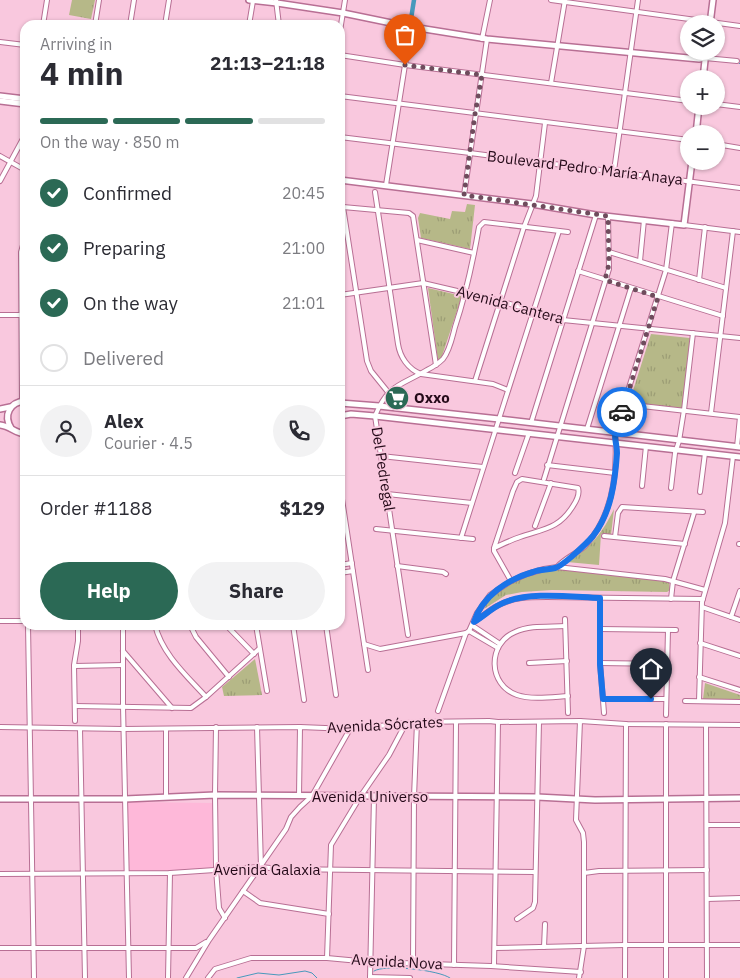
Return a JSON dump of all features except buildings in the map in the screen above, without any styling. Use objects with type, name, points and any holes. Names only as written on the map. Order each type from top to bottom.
[{"type":"street","points":[[44,20],[47,0]]},
{"type":"street","points":[[96,20],[99,0]]},
{"type":"street","points":[[131,20],[134,0]]},
{"type":"street","points":[[166,20],[169,0]]},
{"type":"street","points":[[249,20],[251,0],[276,1],[485,39],[680,57]]},
{"type":"street","points":[[342,20],[345,0]]},
{"type":"street","points":[[464,195],[482,75],[490,0]]},
{"type":"street","points":[[551,0],[680,19]]},
{"type":"street","points":[[614,172],[638,0]]},
{"type":"street","points":[[711,15],[712,0]]},
{"type":"street","points":[[276,1],[279,20]]},
{"type":"street","points":[[551,83],[565,1]]},
{"type":"street","points":[[725,24],[740,26]]},
{"type":"street","points":[[386,185],[411,27]]},
{"type":"street","points":[[0,42],[20,44]]},
{"type":"street","points":[[345,57],[680,100]]},
{"type":"street","points":[[725,60],[737,61]]},
{"type":"street","points":[[0,96],[20,98]]},
{"type":"street","points":[[345,97],[680,139]]},
{"type":"street","points":[[0,101],[20,103]]},
{"type":"street","points":[[725,105],[740,107]]},
{"type":"street","points":[[475,381],[524,227],[536,196],[545,123]]},
{"type":"street","name":"Boulevard Pedro María Anaya","points":[[345,138],[740,188]]},
{"type":"street","points":[[0,181],[20,144]]},
{"type":"street","points":[[725,146],[740,148]]},
{"type":"street","points":[[0,156],[20,167]]},
{"type":"street","points":[[684,224],[691,170]]},
{"type":"street","points":[[345,181],[532,204],[596,215],[740,232]]},
{"type":"street","points":[[375,192],[399,350],[408,365],[421,374],[493,384],[508,390]]},
{"type":"street","points":[[345,206],[412,214],[436,365]]},
{"type":"street","points":[[531,422],[596,215]]},
{"type":"street","points":[[544,479],[556,435],[609,269],[608,216]]},
{"type":"street","points":[[640,261],[644,220]]},
{"type":"street","name":"Del Pedregal","points":[[408,635],[375,416],[388,392],[399,383],[421,374],[436,365],[443,359],[449,348],[466,292],[478,227],[484,222],[524,227]]},
{"type":"street","points":[[558,567],[578,552],[594,536],[609,506],[615,473],[615,432],[666,270],[672,223]]},
{"type":"street","points":[[345,224],[367,361],[371,371],[388,392]]},
{"type":"street","points":[[524,227],[568,232]]},
{"type":"street","points":[[699,280],[704,227]]},
{"type":"street","points":[[461,538],[559,231]]},
{"type":"street","points":[[711,413],[732,231]]},
{"type":"street","points":[[417,240],[474,253]]},
{"type":"street","points":[[609,252],[726,288]]},
{"type":"street","points":[[578,271],[723,316]]},
{"type":"street","name":"Avenida Cantera","points":[[345,294],[423,283],[466,292],[563,320],[740,338]]},
{"type":"street","points":[[587,429],[631,288]]},
{"type":"street","points":[[0,315],[20,315]]},
{"type":"street","points":[[671,488],[675,453],[684,410],[693,333]]},
{"type":"street","points":[[0,410],[20,402]]},
{"type":"street","points":[[345,403],[531,422],[738,447],[740,415],[624,404]]},
{"type":"street","points":[[351,404],[351,414]]},
{"type":"street","points":[[10,407],[7,418],[11,428]]},
{"type":"street","points":[[345,415],[375,416],[556,435],[740,457]]},
{"type":"street","points":[[0,425],[20,433]]},
{"type":"street","points":[[515,473],[529,433]]},
{"type":"street","points":[[642,486],[646,446]]},
{"type":"street","points":[[700,492],[705,453]]},
{"type":"street","points":[[381,456],[484,467]]},
{"type":"street","points":[[699,701],[703,599],[726,523],[733,456]]},
{"type":"street","points":[[547,465],[615,473]]},
{"type":"street","points":[[494,548],[522,536],[548,529],[558,523],[568,513],[577,499],[578,488],[522,479],[516,482],[494,548],[511,581]]},
{"type":"street","points":[[536,526],[551,484]]},
{"type":"street","points":[[387,494],[472,503]]},
{"type":"street","points":[[615,537],[618,513],[622,507],[694,513],[703,512]]},
{"type":"street","points":[[671,598],[673,581],[694,513]]},
{"type":"street","points":[[345,518],[368,670]]},
{"type":"street","points":[[376,529],[474,539]]},
{"type":"street","points":[[604,536],[685,544]]},
{"type":"street","points":[[345,564],[352,563]]},
{"type":"street","points":[[397,566],[446,574]]},
{"type":"street","points":[[438,711],[477,613],[490,595],[511,581],[534,571],[558,567],[673,581],[705,590]]},
{"type":"street","points":[[345,572],[353,571]]},
{"type":"street","points":[[732,618],[740,591]]},
{"type":"street","points":[[473,624],[498,605],[512,600],[547,597],[703,599]]},
{"type":"street","points":[[600,598],[600,664],[604,713]]},
{"type":"street","points":[[702,607],[740,620]]},
{"type":"street","points":[[565,619],[568,713]]},
{"type":"street","points":[[0,621],[20,621]]},
{"type":"street","points":[[473,624],[499,646]]},
{"type":"street","points":[[565,626],[521,630],[504,638],[495,658],[495,669],[499,681],[506,689],[518,695],[525,697],[568,696]]},
{"type":"street","points":[[600,629],[676,630]]},
{"type":"street","points":[[28,630],[34,978]]},
{"type":"street","points":[[76,721],[75,666],[78,630]]},
{"type":"street","points":[[123,630],[123,729],[129,978]]},
{"type":"street","points":[[157,630],[168,655],[206,697]]},
{"type":"street","points":[[192,630],[196,637],[229,677]]},
{"type":"street","points":[[231,630],[254,654]]},
{"type":"street","points":[[257,630],[266,691]]},
{"type":"street","points":[[294,630],[304,700]]},
{"type":"street","points":[[327,630],[336,695]]},
{"type":"street","points":[[666,715],[668,630]]},
{"type":"street","points":[[364,644],[380,649],[468,632],[499,646]]},
{"type":"street","points":[[700,643],[740,656]]},
{"type":"street","points":[[75,706],[191,708],[206,697],[259,649]]},
{"type":"street","points":[[123,651],[172,708]]},
{"type":"street","points":[[528,663],[567,662]]},
{"type":"street","points":[[600,664],[667,664]]},
{"type":"street","points":[[75,666],[123,665]]},
{"type":"street","points":[[699,677],[740,690]]},
{"type":"street","points":[[603,699],[666,699]]},
{"type":"street","points":[[684,701],[740,702]]},
{"type":"street","name":"Avenida Sócrates","points":[[0,728],[166,729],[300,727],[350,729],[417,722],[489,721],[740,725]]},
{"type":"street","points":[[579,978],[584,946],[584,839],[576,820],[580,721]]},
{"type":"street","points":[[413,963],[414,797],[417,722]]},
{"type":"street","points":[[454,965],[456,722]]},
{"type":"street","points":[[494,966],[498,722]]},
{"type":"street","points":[[517,919],[534,906],[539,722]]},
{"type":"street","points":[[327,958],[330,852],[333,840],[389,755],[406,723]]},
{"type":"street","points":[[625,978],[626,724]]},
{"type":"street","points":[[666,724],[666,978]]},
{"type":"street","points":[[706,725],[707,978]]},
{"type":"street","points":[[216,727],[214,795],[216,869],[219,908],[225,918]]},
{"type":"street","points":[[257,727],[261,867]]},
{"type":"street","points":[[299,796],[300,727]]},
{"type":"street","points":[[80,729],[85,978]]},
{"type":"street","points":[[166,729],[166,796]]},
{"type":"street","points":[[186,978],[209,940],[286,829],[291,817],[312,796],[350,729]]},
{"type":"street","name":"Avenida Universo","points":[[0,799],[125,799],[214,795],[536,797],[577,799],[740,798]]},
{"type":"street","points":[[374,797],[370,978],[410,978]]},
{"type":"street","points":[[706,825],[740,825]]},
{"type":"street","name":"Avenida Galaxia","points":[[0,874],[170,873],[261,867],[535,872]]},
{"type":"street","points":[[584,873],[624,870],[707,870]]},
{"type":"street","points":[[168,978],[170,873]]},
{"type":"street","points":[[243,891],[260,903],[329,914]]},
{"type":"street","points":[[707,899],[740,898]]},
{"type":"street","points":[[544,947],[545,924]]},
{"type":"street","points":[[0,948],[198,948],[209,940]]},
{"type":"street","points":[[495,948],[740,945]]},
{"type":"street","name":"Avenida Nova","points":[[208,978],[215,969],[251,958],[327,958],[370,964],[413,963],[494,966],[581,972]]},
{"type":"shaded area","points":[[127,802],[212,803],[212,870],[127,871]]},
{"type":"green space","points":[[72,0],[95,0],[91,19],[69,15]]},
{"type":"green space","points":[[467,204],[475,205],[470,249],[421,238],[418,218],[420,213],[450,219],[452,211],[465,212]]},
{"type":"green space","points":[[428,288],[462,296],[441,359],[438,361]]},
{"type":"green space","points":[[651,334],[690,338],[682,409],[629,403]]},
{"type":"green space","points":[[614,509],[611,535],[601,534],[599,565],[567,562],[589,546],[605,525]]},
{"type":"green space","points":[[560,566],[669,581],[670,590],[667,592],[552,590],[522,592],[506,595],[484,609],[490,599],[507,585],[528,575]]},
{"type":"green space","points":[[255,659],[262,695],[224,696],[222,687]]},
{"type":"green space","points":[[705,683],[740,695],[740,700],[703,699]]},
{"type":"waterway","points":[[411,19],[414,0]]},
{"type":"waterway","points":[[374,971],[389,968],[412,969],[444,975],[450,978]]},
{"type":"waterway","points":[[237,978],[258,973],[279,975],[305,971],[312,973],[317,978]]},
{"type":"way so far","points":[[405,65],[482,75],[464,195],[608,216],[609,269],[605,280],[658,297],[622,412]]},
{"type":"place","name":"Oxxo","points":[[397,398]]},
{"type":"route","points":[[622,412],[615,432],[617,454],[611,500],[594,536],[578,552],[562,562],[558,567],[534,571],[521,576],[490,595],[477,613],[474,622],[498,605],[512,600],[547,597],[600,598],[600,664],[603,699],[651,699]]}]
